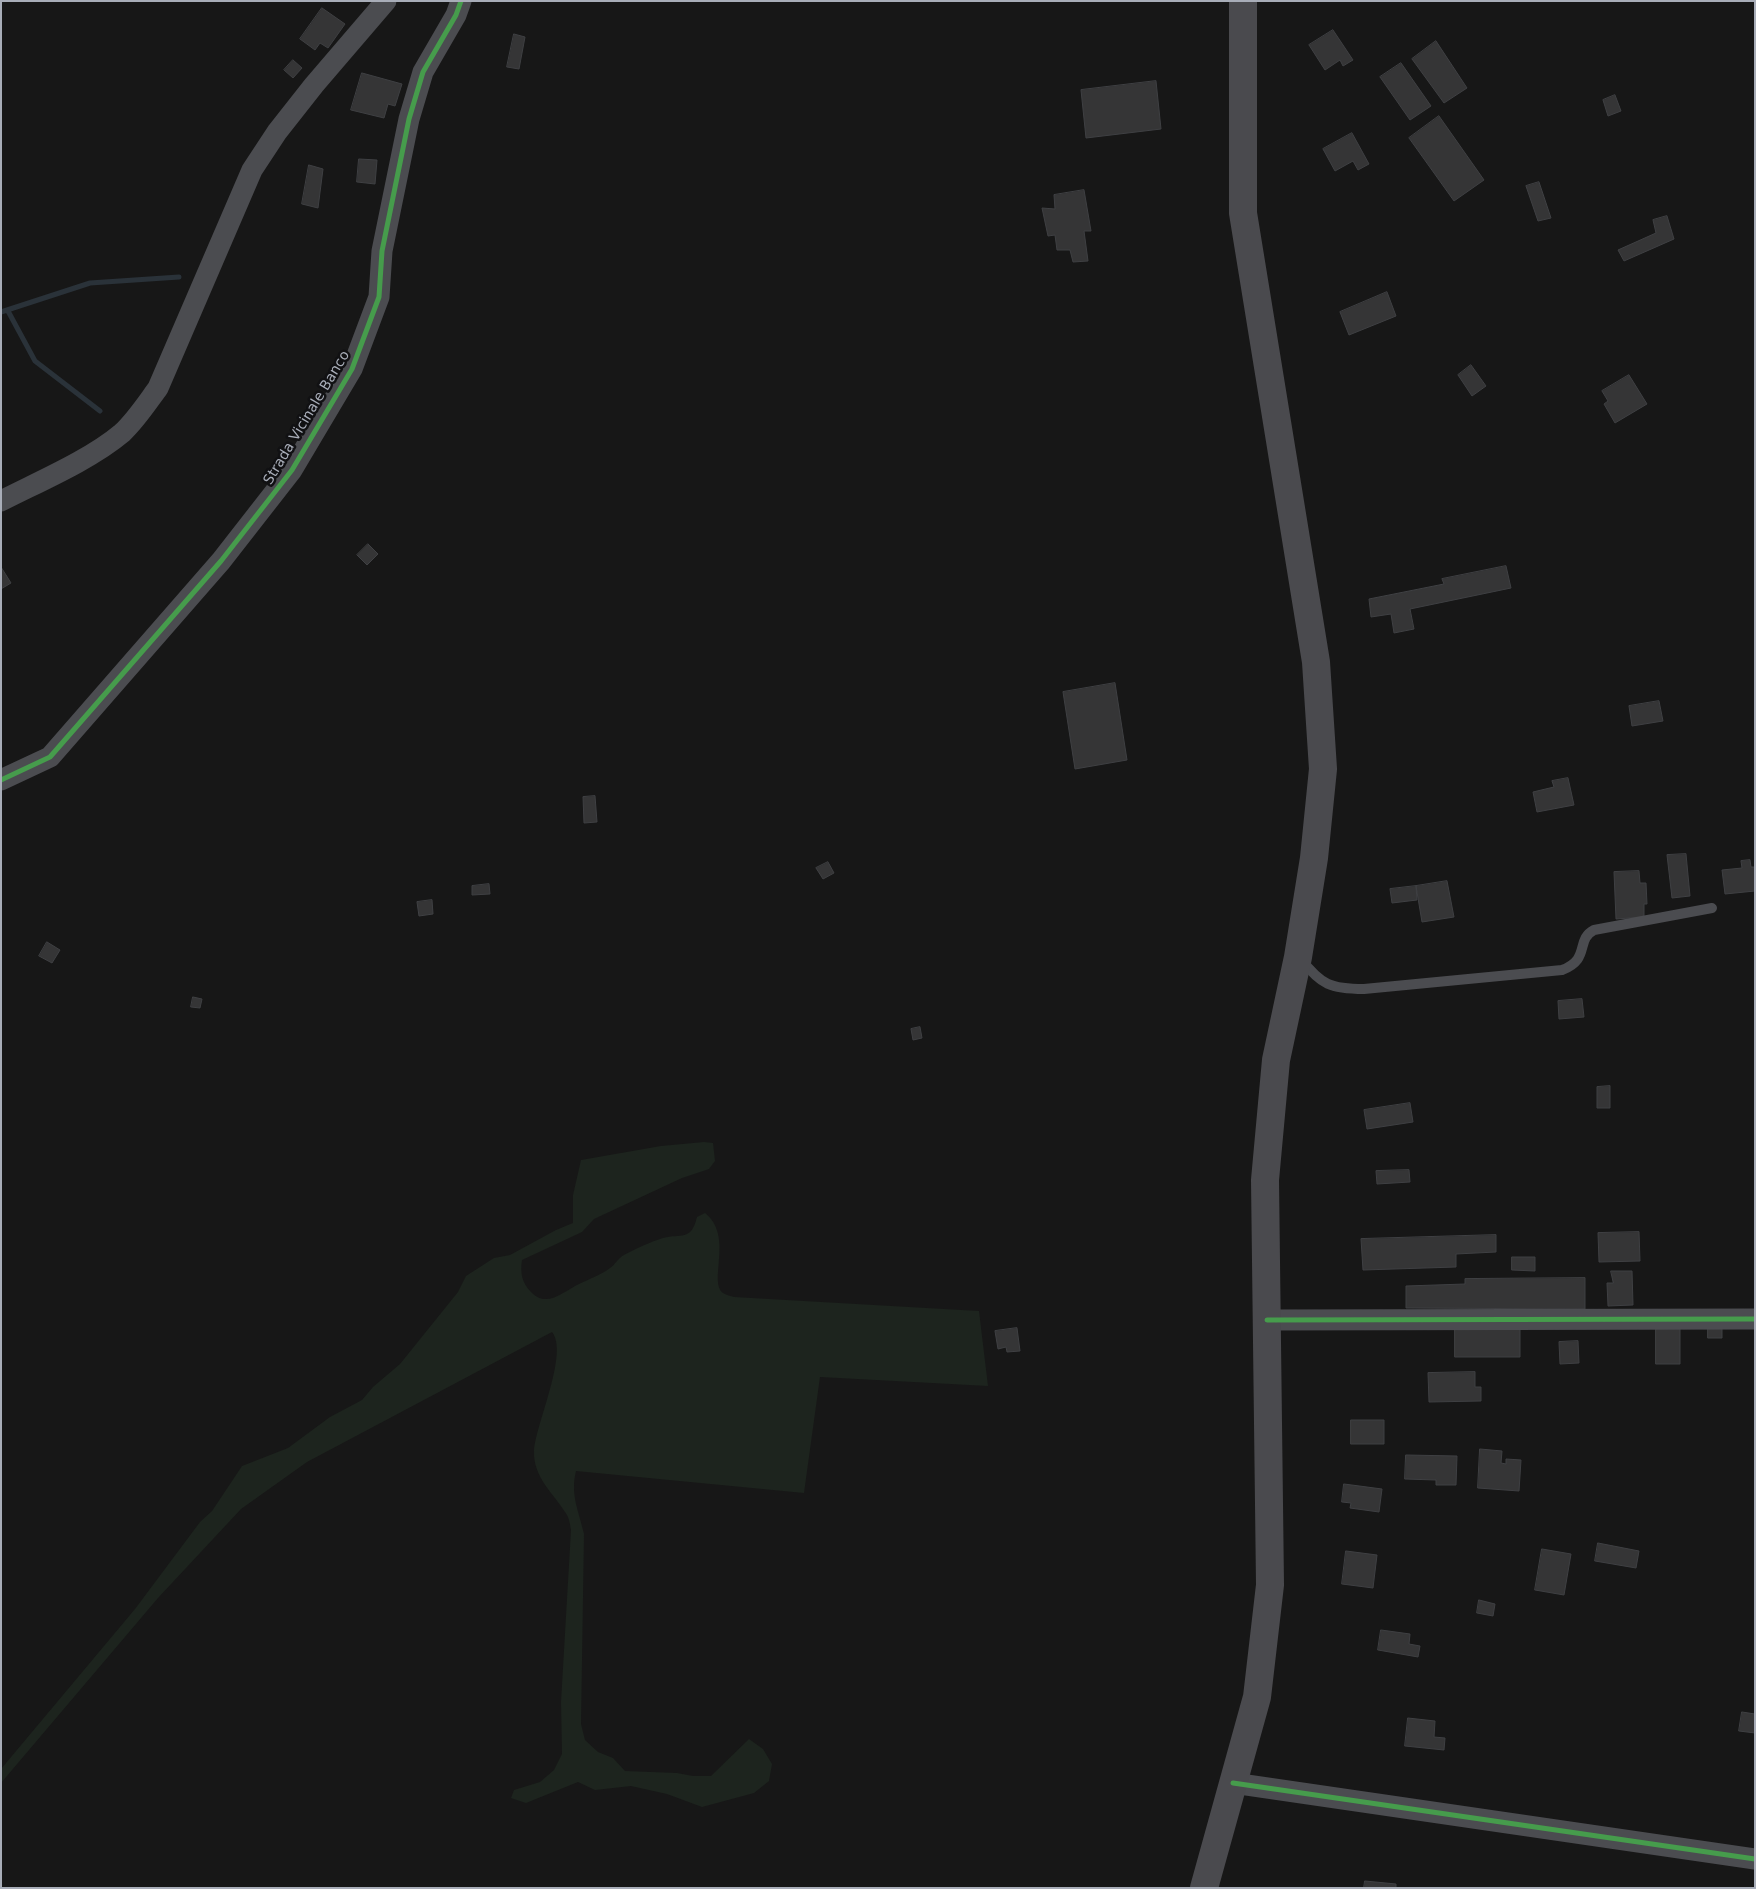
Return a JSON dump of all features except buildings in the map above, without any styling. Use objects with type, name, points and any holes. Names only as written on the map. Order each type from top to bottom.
[{"type":"main road","points":[[1204,1888],[1257,1697],[1270,1585],[1266,1171],[1276,1060],[1298,957],[1314,858],[1323,769],[1316,662],[1244,213],[1241,97],[1243,1]]},
{"type":"street","points":[[1,502],[94,452],[122,433],[142,410],[158,388],[252,170],[277,132],[314,85],[386,1]]},
{"type":"street","name":"Strada Vicinale Banco","points":[[1,780],[50,757],[221,560],[292,470],[352,369],[378,297],[382,251],[409,119],[423,72],[456,15],[460,1]]},
{"type":"street","points":[[1267,1320],[1755,1319]]},
{"type":"street","points":[[1233,1783],[1755,1859]]},
{"type":"lane","points":[[1298,957],[1314,976],[1325,984],[1339,989],[1364,989],[1562,970],[1579,960],[1584,939],[1588,933],[1594,930],[1712,908]]},
{"type":"shaded area","points":[[704,1142],[713,1143],[715,1161],[709,1169],[682,1178],[594,1219],[582,1232],[522,1260],[522,1278],[528,1289],[537,1297],[543,1299],[555,1297],[603,1273],[612,1267],[622,1256],[637,1248],[663,1238],[688,1233],[695,1225],[697,1217],[705,1213],[713,1223],[718,1234],[719,1287],[727,1295],[734,1297],[979,1311],[988,1386],[820,1377],[804,1493],[576,1471],[574,1488],[584,1534],[581,1724],[585,1740],[598,1752],[613,1758],[625,1771],[711,1776],[749,1739],[763,1749],[772,1764],[769,1781],[754,1793],[702,1807],[667,1794],[631,1786],[595,1790],[578,1782],[526,1803],[511,1798],[514,1790],[540,1782],[554,1770],[562,1754],[561,1702],[571,1530],[566,1514],[540,1477],[534,1451],[557,1356],[556,1342],[552,1332],[307,1462],[241,1509],[158,1598],[1,1783],[1,1769],[135,1609],[200,1522],[212,1511],[242,1466],[288,1448],[330,1417],[362,1400],[373,1387],[400,1364],[458,1292],[466,1276],[494,1258],[510,1255],[573,1223],[573,1195],[581,1160],[661,1146]]},
{"type":"waterway","points":[[1,312],[90,283],[179,277]]},
{"type":"waterway","points":[[8,311],[35,361],[100,411]]},
{"type":"cycle path","points":[[1,780],[50,757],[221,561],[292,470],[352,369],[379,297],[382,251],[409,119],[423,72],[456,15],[461,1]]},
{"type":"cycle path","points":[[1267,1320],[1755,1319]]},
{"type":"cycle path","points":[[1233,1783],[1755,1859]]}]
